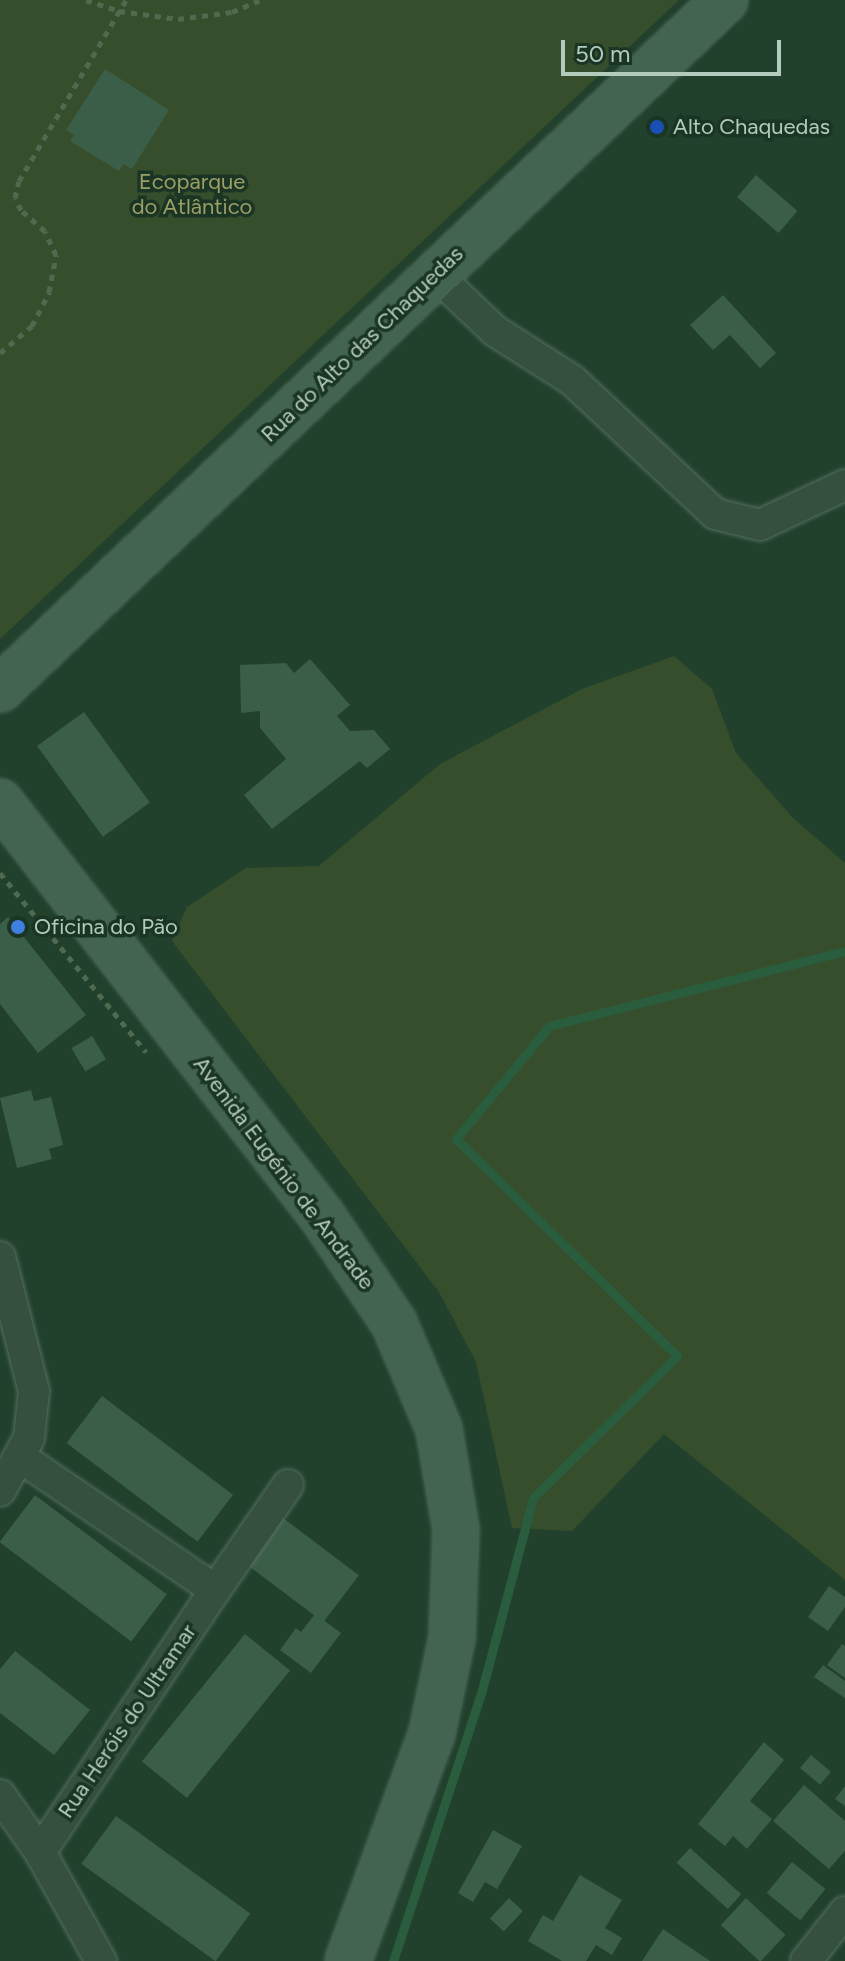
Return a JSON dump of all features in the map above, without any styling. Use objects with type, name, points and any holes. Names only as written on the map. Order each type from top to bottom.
[{"type":"main road","name":"Rua do Alto das Chaquedas","points":[[0,689],[725,0]]},
{"type":"main road","name":"Avenida Eugénio de Andrade","points":[[0,802],[322,1216],[394,1323],[439,1429],[456,1530],[452,1638],[432,1733],[348,1961]]},
{"type":"street","points":[[435,274],[495,331],[572,380],[715,514],[760,525],[845,485]]},
{"type":"street","points":[[0,1257],[34,1391],[29,1438],[0,1491]]},
{"type":"street","points":[[20,1457],[215,1590]]},
{"type":"street","name":"Rua Heróis do Ultramar","points":[[40,1852],[288,1485]]},
{"type":"street","points":[[0,1795],[40,1852],[101,1961]]},
{"type":"street","points":[[806,1961],[845,1912]]},
{"type":"path","points":[[86,0],[119,11],[178,19],[232,12],[260,0]]},
{"type":"path","points":[[0,353],[32,326],[49,292],[56,255],[45,231],[21,210],[15,198],[19,181],[126,0]]},
{"type":"path","points":[[0,873],[133,1040],[151,1057]]},
{"type":"green space","name":"Ecoparque do Atlântico","points":[[0,0],[679,0],[0,639]]},
{"type":"green space","points":[[674,656],[712,689],[736,753],[793,818],[845,863],[845,1580],[664,1434],[572,1531],[512,1528],[476,1362],[439,1292],[172,941],[187,907],[246,868],[319,866],[440,764],[582,689]]},
{"type":"building","points":[[105,69],[169,110],[132,169],[123,164],[119,171],[70,141],[74,135],[66,130]]},
{"type":"building","points":[[756,175],[798,211],[778,233],[737,197]]},
{"type":"building","points":[[723,295],[776,353],[760,368],[730,335],[713,350],[690,325]]},
{"type":"building","points":[[310,659],[350,705],[337,716],[350,731],[374,730],[390,749],[367,768],[360,761],[272,829],[244,795],[286,759],[260,728],[260,711],[241,713],[240,665],[286,663],[294,673]]},
{"type":"building","points":[[84,712],[150,803],[103,837],[37,746]]},
{"type":"building","points":[[8,917],[86,1015],[38,1053],[0,1004],[0,924]]},
{"type":"building","points":[[92,1036],[106,1059],[85,1072],[71,1048]]},
{"type":"building","points":[[31,1090],[34,1101],[51,1097],[63,1145],[49,1149],[52,1159],[17,1168],[0,1098]]},
{"type":"building","points":[[102,1396],[233,1495],[197,1542],[66,1443]]},
{"type":"building","points":[[35,1495],[167,1594],[131,1641],[0,1543]]},
{"type":"building","points":[[283,1518],[359,1575],[323,1622],[247,1565]]},
{"type":"building","points":[[829,1586],[845,1597],[845,1607],[828,1631],[808,1617]]},
{"type":"building","points":[[315,1614],[341,1633],[311,1673],[280,1650],[296,1628],[301,1632]]},
{"type":"building","points":[[245,1634],[290,1671],[187,1798],[142,1761]]},
{"type":"building","points":[[842,1644],[845,1646],[845,1678],[827,1665]]},
{"type":"building","points":[[15,1651],[90,1710],[54,1755],[0,1713],[0,1669]]},
{"type":"building","points":[[823,1665],[845,1681],[845,1698],[814,1677]]},
{"type":"building","points":[[764,1742],[784,1760],[750,1801],[772,1819],[747,1849],[733,1836],[725,1846],[698,1824]]},
{"type":"building","points":[[811,1755],[831,1772],[820,1785],[800,1768]]},
{"type":"building","points":[[804,1785],[845,1821],[845,1851],[829,1869],[773,1821]]},
{"type":"building","points":[[845,1786],[845,1806],[835,1799]]},
{"type":"building","points":[[116,1816],[250,1914],[215,1961],[81,1864]]},
{"type":"building","points":[[493,1830],[522,1846],[497,1889],[485,1882],[473,1902],[458,1893]]},
{"type":"building","points":[[690,1848],[741,1894],[728,1909],[677,1863]]},
{"type":"building","points":[[792,1862],[825,1889],[800,1920],[767,1893]]},
{"type":"building","points":[[580,1875],[622,1900],[605,1928],[622,1938],[612,1955],[596,1945],[586,1961],[562,1961],[528,1941],[543,1915],[553,1921]]},
{"type":"building","points":[[509,1898],[523,1911],[504,1931],[490,1918]]},
{"type":"building","points":[[746,1898],[785,1935],[759,1961],[721,1925]]},
{"type":"building","points":[[663,1929],[710,1961],[642,1961]]},
{"type":"waterway","points":[[393,1961],[482,1690],[533,1498],[677,1356],[456,1139],[549,1026],[845,951]]},
{"type":"place","name":"Alto Chaquedas","points":[[657,127]]},
{"type":"place","name":"Oficina do Pão","points":[[18,927]]}]
